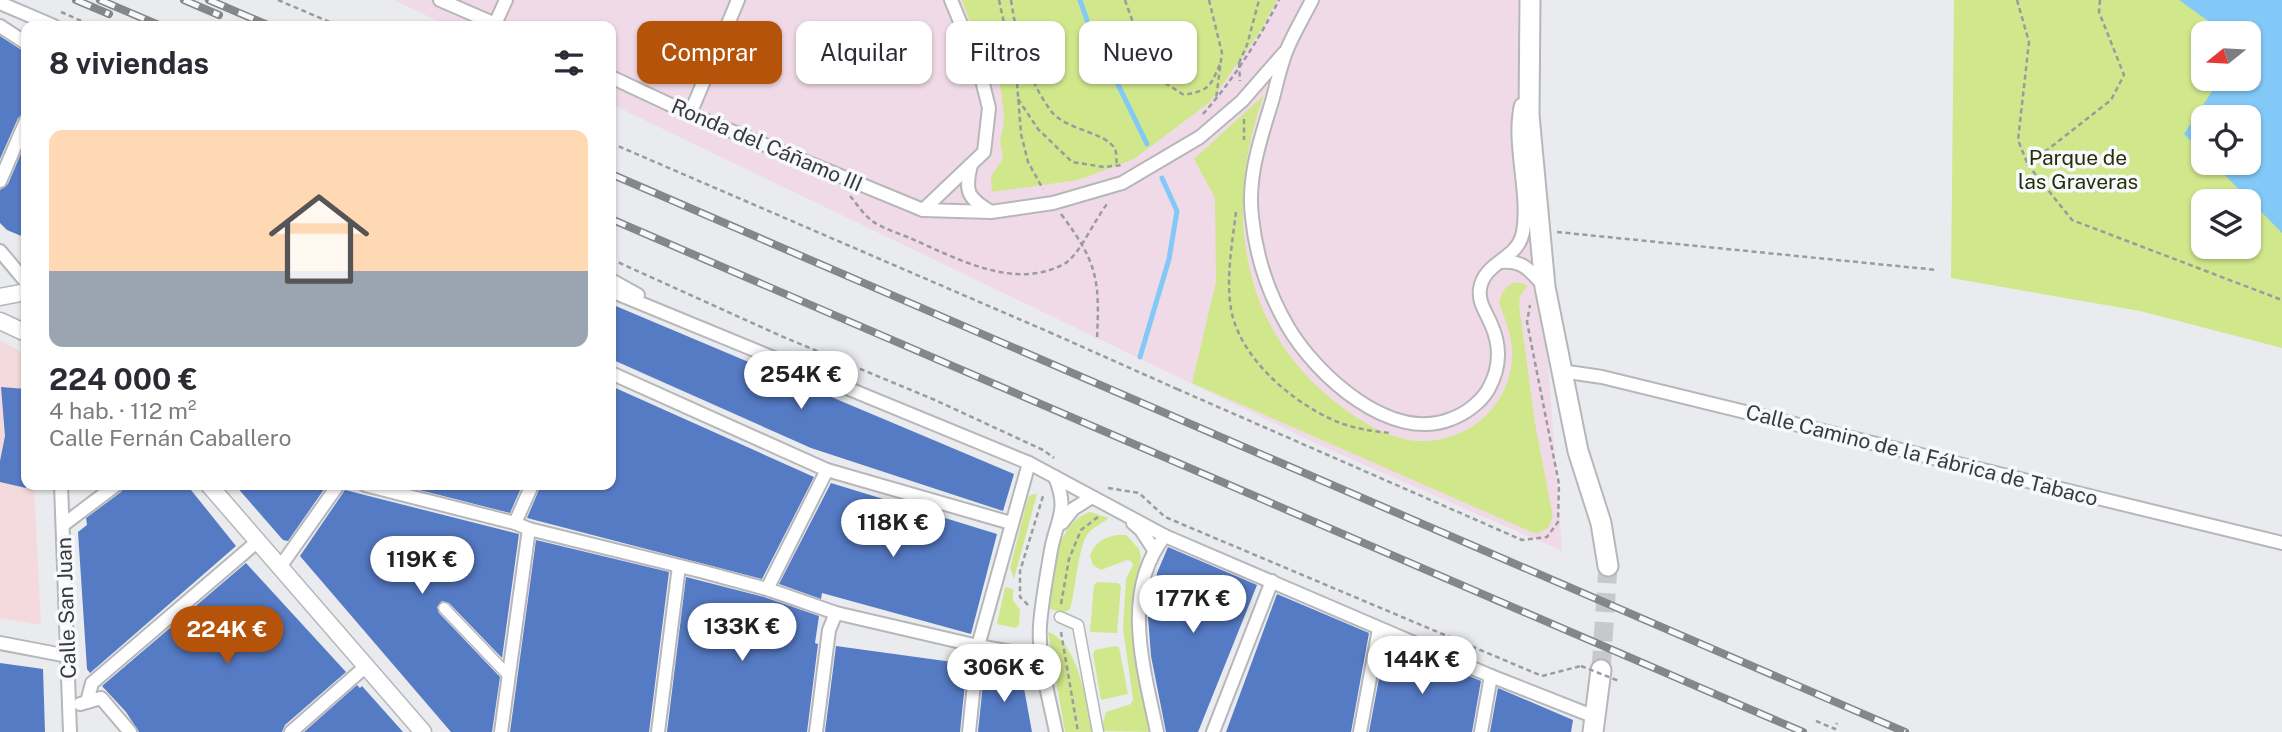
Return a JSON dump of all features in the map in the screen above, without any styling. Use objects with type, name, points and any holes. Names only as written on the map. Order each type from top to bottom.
[{"type":"main road","points":[[1530,0],[1529,115],[1545,287],[1578,451],[1601,523],[1608,566]]},
{"type":"main road","points":[[1594,725],[1601,670]]},
{"type":"street","points":[[440,0],[488,21]]},
{"type":"street","points":[[498,21],[506,0]]},
{"type":"street","points":[[690,114],[738,0]]},
{"type":"street","points":[[923,210],[984,152],[989,108],[979,68],[951,0]]},
{"type":"street","points":[[1312,0],[1287,50],[1254,161],[1251,190],[1255,244],[1274,303],[1289,330],[1338,387],[1365,404],[1412,425],[1437,425],[1460,416],[1486,392],[1495,376],[1498,360],[1497,340],[1482,306],[1480,291],[1485,272],[1516,249],[1522,235],[1524,217],[1520,108],[1529,87]]},
{"type":"street","points":[[0,3],[42,21]]},
{"type":"street","points":[[0,26],[21,40]]},
{"type":"street","name":"Ronda del Cáñamo III","points":[[616,79],[690,114],[923,210],[991,212],[1053,203],[1122,183],[1200,137],[1242,101],[1287,50]]},
{"type":"street","points":[[0,181],[21,133]]},
{"type":"street","points":[[971,164],[967,178],[968,192],[973,200],[991,212]]},
{"type":"street","points":[[0,251],[21,276]]},
{"type":"street","points":[[1497,263],[1513,261],[1522,264],[1545,287]]},
{"type":"street","points":[[616,284],[712,334]]},
{"type":"street","points":[[0,297],[21,293]]},
{"type":"street","points":[[616,293],[1029,463],[1165,536],[1491,676],[1594,725]]},
{"type":"street","points":[[0,321],[21,331]]},
{"type":"street","name":"Calle Camino de la Fábrica de Tabaco","points":[[1561,371],[1602,377],[2282,543]]},
{"type":"street","points":[[616,375],[827,470],[1012,523]]},
{"type":"street","points":[[969,732],[978,646],[1029,463]]},
{"type":"street","points":[[767,589],[827,470]]},
{"type":"street","points":[[1055,477],[1062,508],[1052,546],[1041,617],[1040,657],[1056,732]]},
{"type":"street","name":"Calle San Juan","points":[[61,490],[70,732]]},
{"type":"street","points":[[63,525],[109,490]]},
{"type":"street","points":[[213,490],[423,732]]},
{"type":"street","points":[[280,567],[334,490]]},
{"type":"street","points":[[385,490],[767,589],[836,613],[978,646],[1040,657]]},
{"type":"street","points":[[515,523],[527,490]]},
{"type":"street","points":[[1059,526],[1073,509],[1091,497]]},
{"type":"street","points":[[1124,514],[1141,530],[1154,550]]},
{"type":"street","points":[[501,732],[529,529]]},
{"type":"street","points":[[1157,732],[1140,645],[1139,598],[1154,550],[1165,536]]},
{"type":"street","points":[[87,702],[92,683],[258,541]]},
{"type":"street","points":[[658,732],[679,566]]},
{"type":"street","points":[[1213,732],[1272,581]]},
{"type":"street","points":[[444,608],[509,677]]},
{"type":"street","points":[[816,732],[828,630],[836,613]]},
{"type":"street","points":[[1060,617],[1078,625],[1098,732]]},
{"type":"street","points":[[1360,732],[1379,629]]},
{"type":"street","points":[[0,643],[68,656]]},
{"type":"street","points":[[291,732],[365,667]]},
{"type":"street","points":[[1481,732],[1491,676]]},
{"type":"street","points":[[69,707],[100,698],[130,732]]},
{"type":"path","points":[[278,0],[327,21]]},
{"type":"path","points":[[999,0],[1017,83],[1021,134],[1028,163],[1053,203],[1082,241],[1091,260],[1099,299],[1097,338]]},
{"type":"path","points":[[1011,0],[1016,33],[1029,73],[1053,113],[1077,129],[1107,141],[1116,150],[1117,165]]},
{"type":"path","points":[[1125,0],[1141,45],[1159,79],[1184,94],[1203,91],[1210,86],[1220,64]]},
{"type":"path","points":[[1209,0],[1222,53],[1216,99]]},
{"type":"path","points":[[1228,85],[1247,45],[1259,0]]},
{"type":"path","points":[[1201,116],[1228,85],[1247,52],[1263,32],[1279,0]]},
{"type":"path","points":[[2017,0],[2029,42],[2018,140],[2028,165],[2072,220],[2282,300]]},
{"type":"path","points":[[2028,165],[2111,100],[2124,75],[2099,12],[2100,0]]},
{"type":"path","points":[[1018,99],[1038,129],[1072,162],[1104,167],[1127,164]]},
{"type":"path","points":[[616,146],[1049,332],[1522,540],[1547,537],[1558,522],[1559,484],[1527,322],[1531,296],[1545,287]]},
{"type":"path","points":[[827,170],[872,221],[959,259],[1000,273],[1035,272],[1064,264],[1079,251],[1082,241],[1122,183]]},
{"type":"path","points":[[1539,230],[1937,270]]},
{"type":"path","points":[[616,261],[781,336],[983,422],[1043,450],[1061,464]]},
{"type":"path","points":[[1106,487],[1139,493],[1164,517],[1542,676],[1581,666],[1619,681]]},
{"type":"path","points":[[1020,597],[1020,571],[1043,496]]},
{"type":"path","points":[[1816,721],[1834,731],[1838,723]]},
{"type":"shaded area","points":[[394,0],[1521,0],[1562,551],[1317,444],[616,106],[616,21],[438,21]]},
{"type":"shaded area","points":[[0,340],[21,354],[21,490],[34,490],[41,625],[0,618]]},
{"type":"green space","points":[[962,0],[1277,0],[1261,30],[1210,102],[1134,159],[1078,180],[992,192],[991,177],[1003,158],[1000,141],[1004,114],[1000,84],[1065,84],[1065,21],[970,21]]},
{"type":"green space","name":"Parque de las Graveras","points":[[1954,0],[2282,0],[2282,348],[2140,311],[1951,278]]},
{"type":"green space","points":[[1264,95],[1251,138],[1244,181],[1243,224],[1249,266],[1261,306],[1281,343],[1308,377],[1359,419],[1399,438],[1437,440],[1469,429],[1494,407],[1503,392],[1509,376],[1512,344],[1499,302],[1509,285],[1523,283],[1528,286],[1521,294],[1519,305],[1535,423],[1553,517],[1548,528],[1536,534],[1192,383],[1216,282],[1215,198],[1194,159]]},
{"type":"green space","points":[[1037,494],[1014,579],[1010,568],[1028,497]]},
{"type":"green space","points":[[1090,512],[1109,518],[1087,535],[1078,564],[1071,606],[1064,612],[1047,608],[1056,552],[1070,527]]},
{"type":"green space","points":[[1116,535],[1126,535],[1139,549],[1141,557],[1132,603],[1132,639],[1149,732],[1104,731],[1106,712],[1131,704],[1133,699],[1123,629],[1126,579],[1133,565],[1127,560],[1101,570],[1093,565],[1090,556],[1100,542]]},
{"type":"green space","points":[[1097,582],[1118,583],[1121,586],[1117,633],[1090,632],[1094,585]]},
{"type":"green space","points":[[1005,587],[1013,589],[1013,600],[1020,610],[1019,625],[1015,628],[997,624]]},
{"type":"green space","points":[[1048,632],[1067,647],[1074,660],[1093,732],[1065,732]]},
{"type":"green space","points":[[1119,647],[1128,694],[1101,700],[1093,654],[1095,650]]},
{"type":"water","points":[[2179,0],[2282,0],[2282,233],[2261,212],[2261,189],[2239,189],[2225,175],[2261,175],[2261,105],[2203,105],[2212,91],[2261,91],[2261,21],[2208,21]]},
{"type":"water","points":[[2191,123],[2191,141],[2184,134]]},
{"type":"building","points":[[0,36],[21,50],[21,116],[0,159]]},
{"type":"building","points":[[21,154],[21,236],[7,230],[0,223],[0,190],[8,184]]},
{"type":"building","points":[[616,306],[1014,474],[1003,511],[811,448],[616,361]]},
{"type":"building","points":[[1,387],[21,389],[21,487],[0,482],[0,461],[5,436]]},
{"type":"building","points":[[616,388],[814,477],[762,579],[527,518],[539,490],[616,490]]},
{"type":"building","points":[[831,483],[997,534],[971,634],[822,593],[821,599],[779,584]]},
{"type":"building","points":[[191,490],[236,546],[90,673],[87,669],[78,532],[87,525],[86,518],[121,492]]},
{"type":"building","points":[[239,490],[324,490],[288,541],[283,540]]},
{"type":"building","points":[[345,490],[519,534],[502,658],[449,603],[442,601],[437,607],[439,613],[500,677],[492,732],[451,732],[300,556]]},
{"type":"building","points":[[420,490],[520,490],[510,513]]},
{"type":"building","points":[[536,540],[669,572],[649,732],[510,732]]},
{"type":"building","points":[[1168,547],[1257,585],[1198,732],[1166,732],[1151,656],[1148,617],[1152,617],[1157,573]]},
{"type":"building","points":[[246,563],[346,672],[285,725],[282,732],[139,732],[126,712],[102,686]]},
{"type":"building","points":[[686,577],[764,597],[819,616],[807,732],[667,732]]},
{"type":"building","points":[[1277,594],[1369,633],[1351,732],[1226,732]]},
{"type":"building","points":[[1386,641],[1481,681],[1472,732],[1369,732]]},
{"type":"building","points":[[836,646],[967,664],[960,732],[825,732]]},
{"type":"building","points":[[0,663],[43,669],[45,732],[0,732]]},
{"type":"building","points":[[1006,669],[1021,672],[1032,732],[978,732],[984,674],[1005,677]]},
{"type":"building","points":[[357,685],[360,688],[362,686],[403,732],[304,732]]},
{"type":"building","points":[[1498,688],[1573,720],[1571,732],[1490,732]]},
{"type":"waterway","points":[[1080,0],[1088,23],[1147,144]]},
{"type":"waterway","points":[[1140,357],[1169,259],[1177,211],[1162,178]]},
{"type":"tunnel","points":[[1601,670],[1608,566]]},
{"type":"railway","points":[[76,0],[109,14]]},
{"type":"railway","points":[[100,0],[149,21]]},
{"type":"railway","points":[[184,0],[219,15]]},
{"type":"railway","points":[[209,0],[258,21]]},
{"type":"railway","points":[[616,176],[1905,732]]},
{"type":"railway","points":[[616,221],[1803,732]]}]
